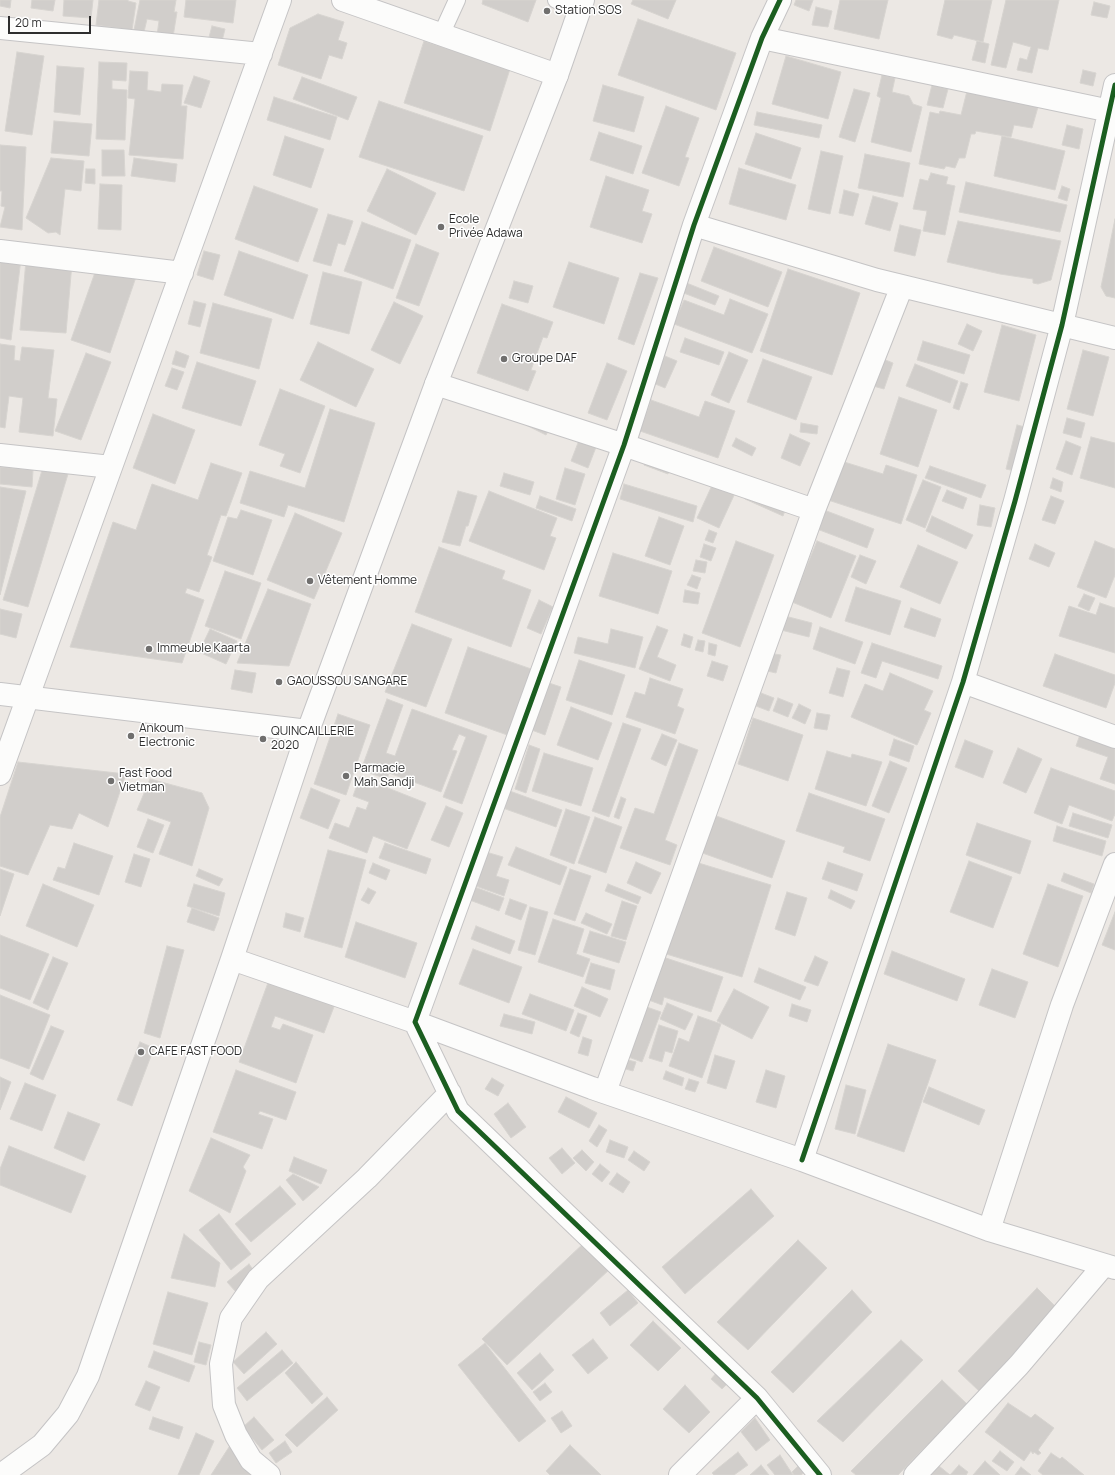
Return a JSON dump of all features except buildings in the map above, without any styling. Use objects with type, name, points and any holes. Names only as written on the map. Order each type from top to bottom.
[{"type":"street","points":[[0,774],[280,0]]},
{"type":"street","points":[[343,0],[557,76]]},
{"type":"street","points":[[780,0],[762,38],[694,225],[624,446],[415,1022],[458,1111],[757,1398],[820,1475]]},
{"type":"street","points":[[1,1475],[42,1445],[68,1414],[88,1376],[232,958],[308,731],[436,384],[557,76],[582,4]]},
{"type":"street","points":[[0,28],[260,54]]},
{"type":"street","points":[[762,38],[1112,111]]},
{"type":"street","points":[[802,1160],[963,682],[1015,501],[1062,325],[1112,111],[1115,85]]},
{"type":"street","points":[[694,225],[869,278],[1115,338]]},
{"type":"street","points":[[0,250],[182,273]]},
{"type":"street","points":[[605,1092],[814,510],[902,286]]},
{"type":"street","points":[[436,384],[814,510]]},
{"type":"street","points":[[0,455],[112,467]]},
{"type":"street","points":[[963,682],[1115,737]]},
{"type":"street","points":[[0,694],[308,731]]},
{"type":"street","points":[[989,1230],[1062,1005],[1115,864]]},
{"type":"street","points":[[232,958],[415,1022],[605,1092],[802,1160],[989,1230],[1110,1267],[1019,1366],[915,1475]]},
{"type":"street","points":[[269,1475],[251,1460],[236,1435],[224,1405],[221,1364],[231,1318],[258,1279],[367,1178],[450,1093]]},
{"type":"street","points":[[680,1475],[757,1398]]},
{"type":"lane","points":[[441,35],[457,0]]},
{"type":"lane","points":[[556,0],[582,4]]},
{"type":"cycle path","points":[[780,0],[762,38],[694,225],[624,445],[415,1022],[458,1111],[757,1398],[820,1475]]},
{"type":"cycle path","points":[[802,1160],[963,682],[1015,501],[1062,325],[1115,85]]},
{"type":"place","name":"Station SOS","points":[[547,11]]},
{"type":"place","name":"Ecole Privée Adawa","points":[[441,227]]},
{"type":"place","name":"Groupe DAF","points":[[504,359]]},
{"type":"place","name":"Vêtement Homme","points":[[310,581]]},
{"type":"place","name":"Immeuble Kaarta","points":[[149,649]]},
{"type":"place","name":"GAOUSSOU SANGARE","points":[[279,682]]},
{"type":"place","name":"Ankoum Electronic","points":[[131,736]]},
{"type":"place","name":"QUINCAILLERIE 2020","points":[[263,739]]},
{"type":"place","name":"Parmacie Mah Sandji","points":[[346,776]]},
{"type":"place","name":"Fast Food Vietman","points":[[111,781]]},
{"type":"place","name":"CAFE FAST FOOD","points":[[141,1052]]}]
